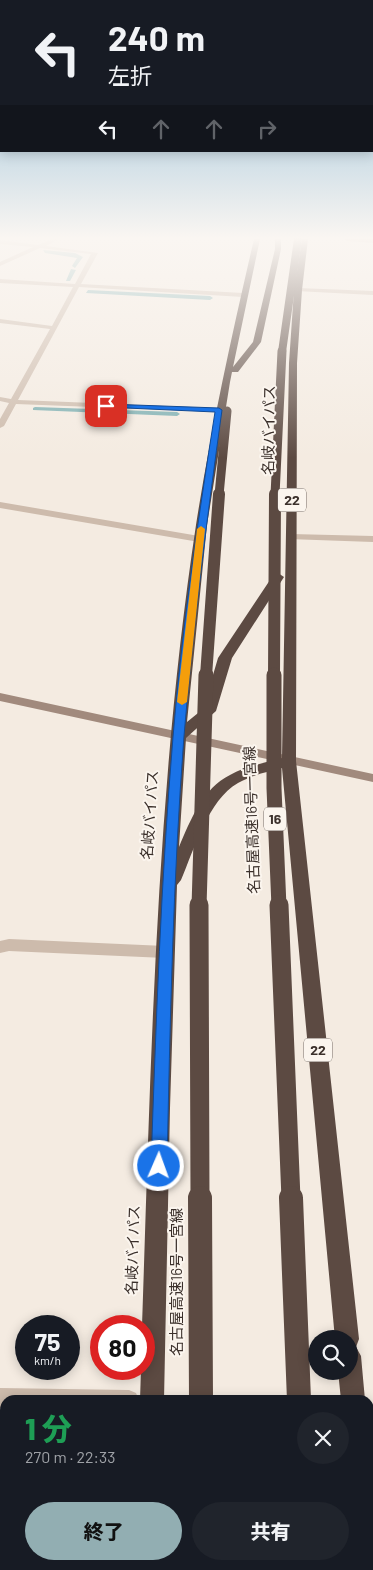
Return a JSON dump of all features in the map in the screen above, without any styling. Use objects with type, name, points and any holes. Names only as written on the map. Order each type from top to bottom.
[{"type":"highway","name":"名岐バイパス","points":[[152,1395],[165,952],[179,736],[199,539],[219,410],[239,312]]},
{"type":"highway","name":"名古屋高速16号一宮線","points":[[201,1395],[199,920],[206,656],[218,490],[227,411],[247,312]]},
{"type":"highway","points":[[235,370],[257,342],[264,312]]},
{"type":"highway","name":"名古屋高速16号一宮線","points":[[288,312],[281,358],[276,465],[274,788],[299,1395]]},
{"type":"highway","name":"名岐バイパス","points":[[296,312],[293,363],[289,761],[346,1330]]},
{"type":"highway","points":[[179,736],[209,711],[225,658],[280,575],[291,537]]},
{"type":"highway","points":[[169,887],[209,801],[226,783],[245,774],[289,761]]},
{"type":"highway","points":[[351,1380],[353,1395]]},
{"type":"street","points":[[0,426],[62,312]]},
{"type":"street","points":[[0,321],[54,328]]},
{"type":"street","points":[[0,399],[13,402],[219,410]]},
{"type":"street","points":[[0,506],[199,539]]},
{"type":"street","points":[[291,537],[373,540]]},
{"type":"street","points":[[0,697],[373,778]]},
{"type":"street","points":[[0,947],[9,945],[165,952]]},
{"type":"waterway","points":[[35,409],[177,414]]},
{"type":"slow traffic","points":[[182,702],[201,529]]},
{"type":"route","points":[[106,406],[219,410],[199,539],[179,736],[165,952],[159,1166]]}]
